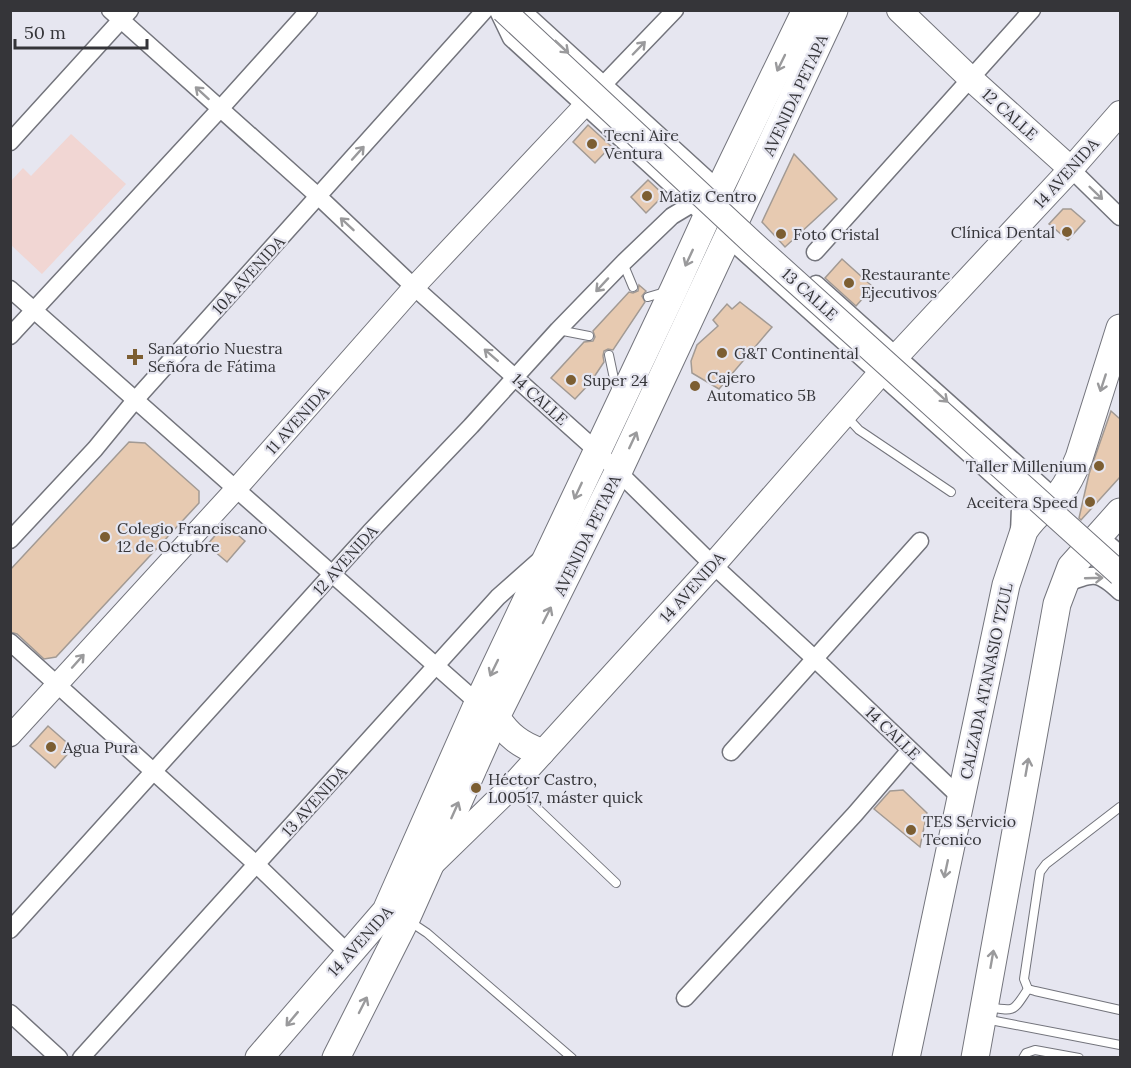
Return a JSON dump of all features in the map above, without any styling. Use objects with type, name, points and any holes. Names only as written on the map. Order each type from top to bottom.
[{"type":"main road","name":"13 CALLE","points":[[503,10],[762,252],[1120,574]]},
{"type":"main road","name":"AVENIDA PETAPA","points":[[396,915],[432,864],[487,710],[551,549],[674,289],[700,211],[719,190],[806,10]]},
{"type":"main road","name":"AVENIDA PETAPA","points":[[336,1058],[396,915],[487,710],[618,472],[834,10]]},
{"type":"main road","name":"12 CALLE","points":[[899,10],[970,79],[1071,169]]},
{"type":"main road","name":"14 AVENIDA","points":[[432,864],[513,785],[713,565],[879,375],[1071,169],[1120,113]]},
{"type":"main road","name":"CALZADA ATANASIO TZUL","points":[[906,1058],[1006,585],[1029,523],[1055,498],[1070,478],[1079,458],[1120,327]]},
{"type":"main road","points":[[975,1058],[1057,604],[1071,567],[1120,512]]},
{"type":"main road","points":[[487,710],[514,739],[541,752]]},
{"type":"main road","name":"14 AVENIDA","points":[[259,1058],[348,953],[396,915]]},
{"type":"street","points":[[10,336],[309,10]]},
{"type":"street","name":"10A AVENIDA","points":[[10,540],[94,449],[136,399],[485,10]]},
{"type":"street","points":[[498,10],[511,38],[700,211]]},
{"type":"street","points":[[518,10],[525,13],[719,190]]},
{"type":"street","points":[[603,85],[675,10]]},
{"type":"street","points":[[815,252],[1032,10]]},
{"type":"street","points":[[10,142],[120,14]]},
{"type":"street","name":"14 CALLE","points":[[120,14],[220,109],[319,197],[414,288],[597,451],[713,565],[961,798]]},
{"type":"street","name":"11 AVENIDA","points":[[10,736],[236,489],[414,288],[584,106]]},
{"type":"street","name":"12 CALLE","points":[[1071,169],[1120,217]]},
{"type":"street","name":"12 AVENIDA","points":[[10,930],[332,574],[558,330],[672,216],[700,211]]},
{"type":"street","points":[[734,226],[898,357],[1055,498]]},
{"type":"street","name":"13 CALLE","points":[[734,226],[879,375],[1018,498],[1020,507],[1018,552]]},
{"type":"street","points":[[10,289],[487,710]]},
{"type":"street","points":[[1099,536],[1120,554]]},
{"type":"street","points":[[731,752],[920,541]]},
{"type":"street","name":"13 AVENIDA","points":[[81,1058],[498,597],[551,549]]},
{"type":"street","points":[[1063,585],[1079,579],[1104,577],[1120,592]]},
{"type":"street","points":[[10,642],[256,864],[348,953]]},
{"type":"street","points":[[685,998],[855,814],[910,750]]},
{"type":"street","points":[[10,1013],[59,1058]]},
{"type":"lane","points":[[623,263],[633,288]]},
{"type":"lane","points":[[648,297],[674,289]]},
{"type":"lane","points":[[558,330],[589,336]]},
{"type":"lane","points":[[609,355],[619,405]]},
{"type":"lane","points":[[845,415],[859,430],[951,492]]},
{"type":"lane","points":[[513,785],[616,883]]},
{"type":"lane","points":[[1028,989],[1024,978],[1040,872],[1046,864],[1120,807]]},
{"type":"lane","points":[[396,915],[427,933],[572,1058]]},
{"type":"lane","points":[[982,1012],[1009,1011],[1016,1007],[1028,989]]},
{"type":"lane","points":[[1028,989],[1120,1010]]},
{"type":"lane","points":[[982,1012],[1120,1045]]},
{"type":"lane","points":[[1023,1058],[1026,1053],[1035,1050],[1080,1058]]},
{"type":"shaded area","points":[[71,134],[126,184],[42,274],[11,245],[11,181],[23,168],[31,176]]},
{"type":"building","name":"Tecni Aire Ventura","points":[[588,125],[611,146],[595,163],[573,142]]},
{"type":"building","points":[[794,154],[837,199],[785,247],[762,222]]},
{"type":"building","name":"Matiz Centro","points":[[648,180],[664,195],[646,213],[631,197]]},
{"type":"building","name":"Clínica Dental","points":[[1063,209],[1071,209],[1085,221],[1068,240],[1049,224]]},
{"type":"building","name":"Restaurante Ejecutivos","points":[[842,259],[873,287],[856,306],[825,278]]},
{"type":"building","points":[[639,285],[646,291],[642,296],[645,302],[613,350],[604,351],[604,362],[590,383],[575,399],[551,378],[584,342],[593,341],[595,337],[593,331],[629,292],[638,291]]},
{"type":"building","name":"G&T Continental","points":[[740,302],[772,327],[719,389],[692,373],[691,361],[697,345],[718,326],[713,320],[727,304],[732,309]]},
{"type":"building","points":[[1111,411],[1120,419],[1120,477],[1081,520],[1079,518],[1089,474]]},
{"type":"building","name":"Colegio Franciscano 12 de Octubre","points":[[129,442],[145,443],[199,491],[199,503],[56,657],[44,659],[17,634],[10,632],[10,570]]},
{"type":"building","points":[[225,524],[245,541],[227,562],[207,545]]},
{"type":"building","name":"Agua Pura","points":[[48,726],[73,748],[55,768],[30,746]]},
{"type":"building","name":"TES Servicio Tecnico","points":[[903,790],[927,813],[920,847],[874,809],[890,791]]},
{"type":"place","name":"Tecni Aire Ventura","points":[[592,144]]},
{"type":"place","name":"Matiz Centro","points":[[647,196]]},
{"type":"place","name":"Clínica Dental","points":[[1067,232]]},
{"type":"place","name":"Foto Cristal","points":[[781,234]]},
{"type":"place","name":"Restaurante Ejecutivos","points":[[849,283]]},
{"type":"place","name":"G&T Continental","points":[[722,353]]},
{"type":"place","name":"Sanatorio Nuestra Señora de Fátima","points":[[135,357]]},
{"type":"place","name":"Super 24","points":[[571,380]]},
{"type":"place","name":"Cajero Automatico 5B","points":[[695,386]]},
{"type":"place","name":"Taller Millenium","points":[[1099,466]]},
{"type":"place","name":"Aceitera Speed","points":[[1090,502]]},
{"type":"place","name":"Colegio Franciscano 12 de Octubre","points":[[105,537]]},
{"type":"place","name":"Agua Pura","points":[[51,747]]},
{"type":"place","name":"Héctor Castro, L00517, máster quick","points":[[476,788]]},
{"type":"place","name":"TES Servicio Tecnico","points":[[911,830]]}]
